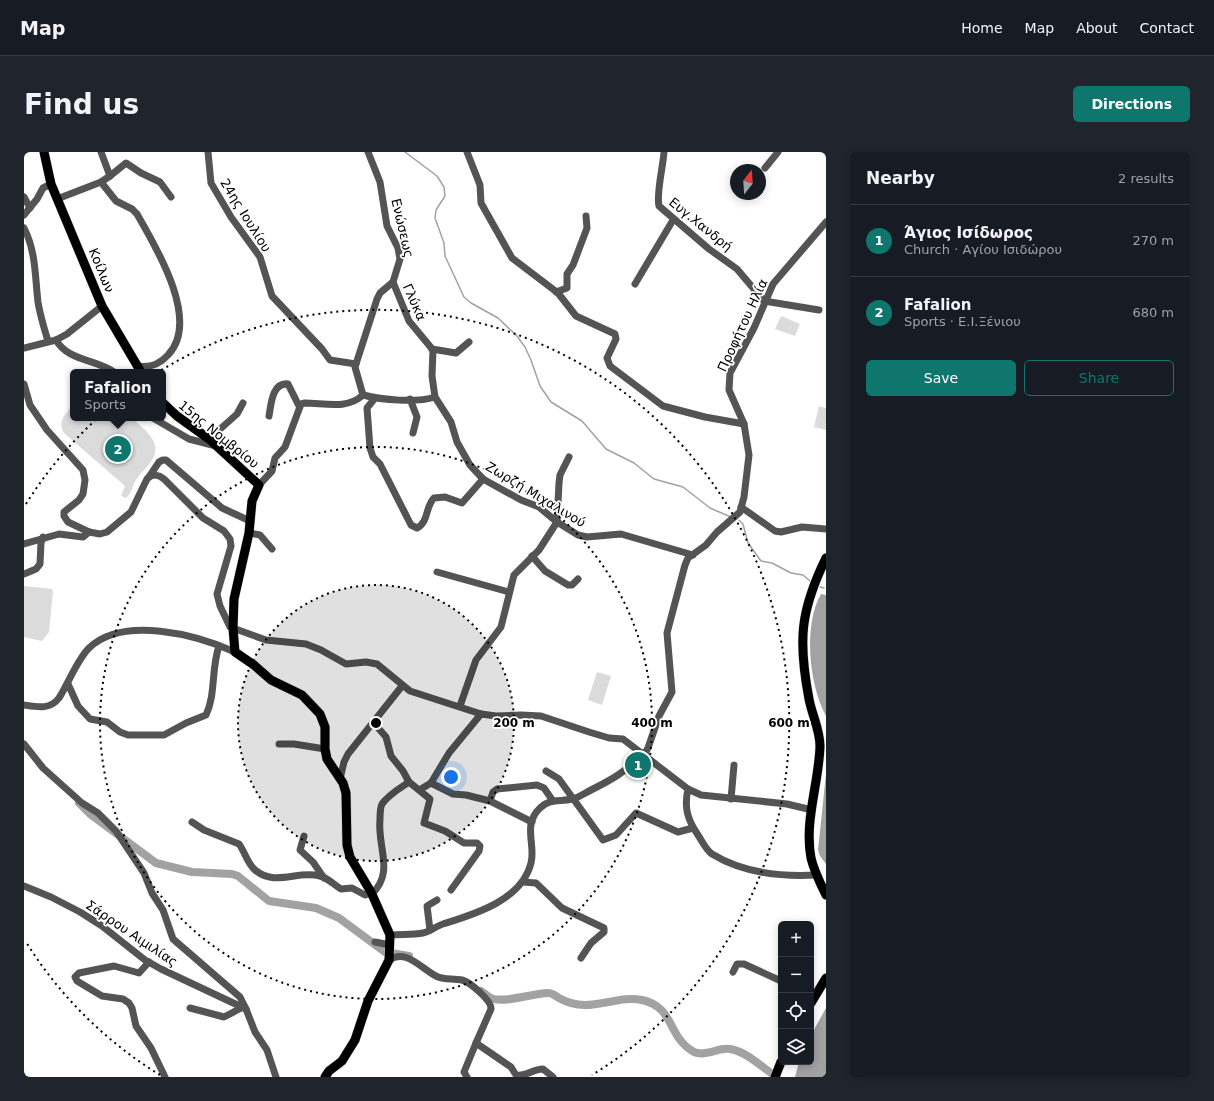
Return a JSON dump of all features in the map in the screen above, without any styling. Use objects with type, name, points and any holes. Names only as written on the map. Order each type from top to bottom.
[{"type":"main road","name":"Κοίλων","points":[[44,152],[51,184],[102,306]]},
{"type":"main road","points":[[102,306],[139,369]]},
{"type":"main road","name":"15ης Νομβρίου","points":[[166,407],[209,439],[259,485]]},
{"type":"main road","points":[[259,485],[252,501],[249,533],[234,599],[233,628],[235,652],[254,665],[271,680],[298,692],[320,714],[325,727],[325,749],[329,763],[340,779],[346,793],[348,851],[355,867],[371,893],[390,935],[390,953],[368,1001],[363,1019],[348,1053],[325,1077]]},
{"type":"main road","points":[[826,558],[810,592],[802,628],[806,686],[820,746],[809,833],[811,860],[816,875],[826,895]]},
{"type":"main road","points":[[810,842],[823,745],[808,673],[806,629],[813,593],[826,566]]},
{"type":"main road","points":[[814,995],[826,978]]},
{"type":"street","points":[[101,152],[105,179],[116,201],[137,214],[160,255],[175,294],[179,309],[178,331],[173,350],[164,359],[152,366],[139,369]]},
{"type":"street","name":"24ης Ιουλίου","points":[[208,152],[211,184],[230,217],[260,257],[272,296],[322,349],[330,360],[356,364]]},
{"type":"street","name":"Ενώσεως","points":[[363,395],[355,369],[356,364],[377,299],[380,293],[393,282],[399,265],[400,255],[387,226],[380,182],[368,152]]},
{"type":"street","points":[[467,152],[480,185],[481,203],[510,254],[556,292],[576,316],[614,332],[616,339],[607,355],[608,363],[617,372],[663,406],[705,417],[744,424]]},
{"type":"street","name":"Ευγ.Χανδρή","points":[[664,152],[658,203],[662,210],[737,269],[764,301]]},
{"type":"street","points":[[766,167],[778,152]]},
{"type":"street","points":[[57,198],[105,179],[126,163],[141,173],[160,182],[171,197]]},
{"type":"street","points":[[24,215],[43,188],[51,184]]},
{"type":"street","points":[[24,197],[30,208]]},
{"type":"street","points":[[556,292],[566,288],[566,276],[573,265],[587,228],[586,216]]},
{"type":"street","points":[[635,284],[673,220]]},
{"type":"street","name":"Προφήτου Ηλία","points":[[742,507],[749,459],[744,424],[730,395],[729,379],[754,328],[764,301],[776,279],[825,225]]},
{"type":"street","points":[[24,228],[30,241],[36,272],[38,303],[52,340],[68,352],[107,369]]},
{"type":"street","name":"Γλύκα","points":[[393,282],[409,321],[432,349]]},
{"type":"street","points":[[764,301],[819,310]]},
{"type":"street","name":"Κοίλων","points":[[25,348],[67,334],[102,306]]},
{"type":"street","points":[[299,406],[305,403],[339,405],[349,403],[363,395],[375,398],[410,400],[435,397],[432,376],[432,349],[456,353],[468,342]]},
{"type":"street","points":[[24,384],[30,405],[46,430],[83,470],[85,480],[83,494],[79,500],[66,510],[64,516],[68,522],[89,532],[100,534],[107,532],[130,514],[149,477],[159,462],[166,460],[222,508],[250,522]]},
{"type":"street","points":[[259,485],[272,471],[275,458],[285,447],[299,406],[291,387],[288,384],[282,384],[276,388],[268,416]]},
{"type":"street","name":"Ζωρζή Μιχαλινού","points":[[435,397],[451,422],[457,442],[470,465],[483,479],[521,500],[539,507],[571,532],[582,536],[621,534],[693,554]]},
{"type":"street","points":[[375,398],[367,408],[370,448],[373,457],[380,464],[411,525],[417,528],[422,524],[428,506],[434,498],[445,497],[462,503],[483,479]]},
{"type":"street","points":[[410,400],[416,417],[413,433]]},
{"type":"street","points":[[209,439],[237,414],[242,403]]},
{"type":"street","points":[[158,421],[189,439],[216,446]]},
{"type":"street","points":[[460,706],[476,660],[501,627],[509,592],[516,573],[539,550],[557,522],[560,476],[570,457]]},
{"type":"street","points":[[149,477],[158,475],[164,479],[202,518],[221,528],[230,539],[230,549],[217,594],[226,621],[233,628],[266,640],[306,644],[321,650],[346,664],[366,662],[377,664],[402,686],[419,694],[481,714],[496,716],[541,716],[602,736],[623,739],[688,789],[701,795],[787,804],[812,810]]},
{"type":"street","points":[[390,935],[414,934],[471,916],[514,892],[523,882],[532,861],[530,838],[532,822],[540,808],[553,800],[572,799],[626,770],[643,754],[659,716],[672,692],[667,653],[667,633],[685,565],[688,558],[706,545],[717,532],[740,512],[742,507],[771,529],[779,532],[802,527],[826,529]]},
{"type":"street","points":[[24,544],[43,537],[61,534],[83,537],[89,532]]},
{"type":"street","points":[[249,533],[260,535],[272,549]]},
{"type":"street","points":[[24,574],[36,569],[40,564],[40,543],[43,537]]},
{"type":"street","points":[[532,556],[545,571],[568,585],[572,585],[578,579]]},
{"type":"street","points":[[437,572],[509,592]]},
{"type":"street","points":[[24,705],[43,707],[53,705],[68,684],[89,648],[104,637],[120,632],[133,630],[164,631],[219,646],[235,652]]},
{"type":"street","points":[[68,684],[78,706],[91,720],[107,722],[120,732],[128,735],[164,735],[184,724],[206,715],[211,698],[214,660],[219,646]]},
{"type":"street","points":[[340,779],[345,758],[402,686]]},
{"type":"street","points":[[421,790],[431,783],[449,753],[481,714]]},
{"type":"street","points":[[372,722],[386,737],[391,756],[403,771],[409,782],[429,796],[431,801],[424,823],[445,831],[464,843],[476,843],[480,846],[479,851],[451,890]]},
{"type":"street","points":[[24,744],[43,768],[82,803],[97,812],[116,831],[144,873],[152,893],[163,910],[173,938],[240,997],[255,1032],[267,1050],[276,1077]]},
{"type":"street","points":[[280,744],[294,744],[325,749]]},
{"type":"street","points":[[731,799],[734,765]]},
{"type":"street","points":[[546,771],[559,779],[603,840],[616,835],[636,813],[678,832],[693,828]]},
{"type":"street","points":[[192,822],[204,830],[239,844],[250,864],[267,877],[277,879],[304,875],[324,878],[341,889],[352,888],[365,895],[371,893],[381,882],[384,869],[378,834],[381,806],[385,800],[409,782]]},
{"type":"street","points":[[431,783],[453,794],[466,795],[490,801],[532,822]]},
{"type":"street","points":[[490,801],[493,792],[497,789],[535,785],[544,788],[553,800]]},
{"type":"street","points":[[688,789],[686,812],[693,828],[710,852],[739,867],[768,873],[816,875]]},
{"type":"street","points":[[304,836],[300,850],[314,862],[324,878]]},
{"type":"street","points":[[523,882],[536,883],[562,908],[604,928],[604,932],[591,943],[580,958]]},
{"type":"street","name":"Σάρρου Αιμιλίας","points":[[24,886],[51,897],[80,912],[102,926],[149,962],[184,981],[244,1008]]},
{"type":"street","points":[[430,930],[427,906],[437,900]]},
{"type":"street","points":[[375,942],[390,953],[413,961],[438,977],[464,980],[490,1003],[491,1009],[464,1072],[467,1077]]},
{"type":"street","points":[[149,962],[139,973],[119,966],[108,966],[79,973],[75,977],[77,982],[102,996],[123,1000],[128,1003],[132,1008],[136,1026],[150,1048],[165,1077]]},
{"type":"street","points":[[733,972],[737,964],[744,964],[778,980]]},
{"type":"street","points":[[190,1008],[224,1017],[244,1008]]},
{"type":"street","points":[[476,1043],[511,1066],[516,1075],[527,1075],[535,1070],[543,1069],[553,1077]]},
{"type":"shaded area","points":[[781,316],[800,324],[795,336],[775,329]]},
{"type":"shaded area","points":[[819,406],[826,408],[826,430],[814,427]]},
{"type":"shaded area","points":[[70,409],[70,421],[135,421],[152,438],[155,444],[154,456],[137,478],[130,494],[126,498],[121,496],[125,486],[64,433],[61,425],[65,415]]},
{"type":"shaded area","points":[[24,586],[52,589],[53,591],[49,632],[42,641],[24,637]]},
{"type":"shaded area","points":[[821,594],[826,595],[826,716],[820,703],[816,688],[810,655],[812,622],[815,607]]},
{"type":"shaded area","points":[[597,672],[611,676],[602,705],[588,700]]},
{"type":"shaded area","points":[[826,774],[826,864],[820,856],[818,850]]},
{"type":"shaded area","points":[[826,1008],[826,1077],[795,1077],[798,1065],[814,1065],[814,1030]]},
{"type":"waterway","points":[[405,152],[437,176],[444,187],[445,196],[436,210],[435,218],[444,243],[445,256],[464,297],[471,303],[498,318],[517,336],[525,347],[531,360],[540,386],[551,402],[582,421],[606,449],[634,463],[654,479],[683,487],[710,508],[731,517]]},
{"type":"waterway","points":[[739,520],[743,524],[748,543],[761,561],[772,563],[791,573],[803,575],[810,581]]},
{"type":"waterway","points":[[820,587],[824,588]]},
{"type":"waterway","points":[[79,803],[90,814],[156,863],[192,872],[232,874],[238,876],[269,901],[316,908],[339,918],[385,952],[409,956]]},
{"type":"waterway","points":[[481,991],[496,1000],[550,993],[568,1002],[582,1005],[592,1005],[628,999],[642,1000],[653,1004],[660,1009],[666,1016],[679,1039],[685,1046],[694,1052],[707,1053],[721,1049],[737,1051],[743,1053],[777,1077]]},
{"type":"place","name":"Fafalion","points":[[118,449]]},
{"type":"place","name":"Άγιος Ισίδωρος","points":[[638,765]]}]
